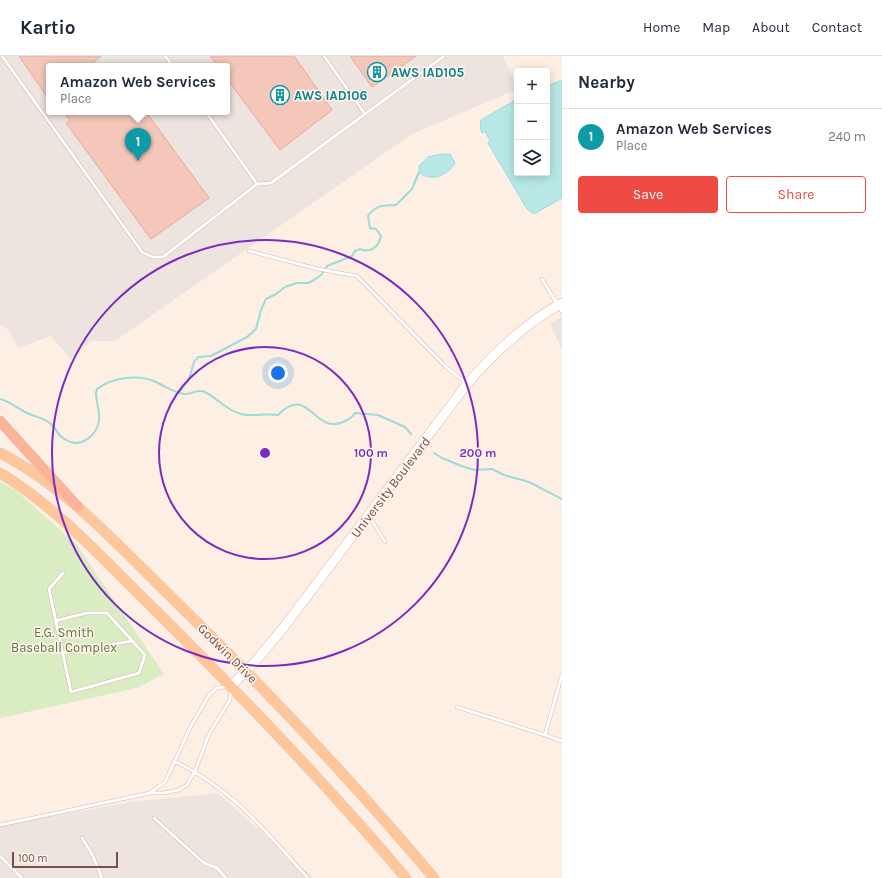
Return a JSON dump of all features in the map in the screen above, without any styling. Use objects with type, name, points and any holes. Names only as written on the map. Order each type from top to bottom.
[{"type":"highway","points":[[0,421],[78,508]]},
{"type":"main road","name":"University Boulevard","points":[[232,686],[284,627],[467,384],[516,334],[560,307]]},
{"type":"main road","name":"Godwin Drive","points":[[0,453],[38,476],[78,508],[246,671],[334,764],[434,878]]},
{"type":"main road","name":"Godwin Drive","points":[[0,473],[26,490],[71,528],[232,686],[324,784],[406,878]]},
{"type":"lane","points":[[2,56],[142,252],[152,257],[163,257],[257,184],[271,183],[444,56]]},
{"type":"lane","points":[[324,56],[364,114]]},
{"type":"lane","points":[[208,115],[257,184]]},
{"type":"lane","points":[[249,251],[318,269],[350,274],[360,279],[445,366],[467,384]]},
{"type":"lane","points":[[542,279],[560,307]]},
{"type":"lane","points":[[369,515],[385,542]]},
{"type":"lane","points":[[55,621],[87,613],[107,613],[145,655],[139,673],[71,692],[55,621],[49,589],[63,573]]},
{"type":"lane","points":[[62,653],[132,641]]},
{"type":"lane","points":[[545,735],[562,675]]},
{"type":"lane","points":[[0,826],[150,793],[163,793],[179,790],[187,785],[195,771],[209,734],[230,700],[232,686],[217,688],[210,695],[191,726],[165,782],[150,793]]},
{"type":"lane","points":[[457,708],[562,741]]},
{"type":"lane","points":[[174,761],[195,771],[228,793],[245,809],[308,878]]},
{"type":"lane","points":[[154,818],[204,863],[216,868],[226,878]]},
{"type":"lane","points":[[82,838],[92,854],[102,878]]},
{"type":"lane","points":[[0,856],[22,878]]},
{"type":"shaded area","points":[[0,56],[503,56],[514,82],[514,90],[412,134],[115,341],[91,341],[71,360],[51,336],[18,348],[9,330],[0,325]]},
{"type":"shaded area","points":[[562,316],[562,350],[550,324]]},
{"type":"shaded area","points":[[218,793],[313,878],[0,878],[0,825],[132,802]]},
{"type":"green space","name":"E.G. Smith Baseball Complex","points":[[0,482],[15,490],[76,544],[164,674],[137,688],[0,718]]},
{"type":"water","points":[[562,80],[562,198],[534,214],[527,209],[488,143],[490,141],[485,131],[482,133],[480,126],[481,120],[514,101],[514,176],[550,176],[550,85]]},
{"type":"water","points":[[450,154],[455,163],[448,171],[434,177],[428,177],[419,172],[419,166],[428,157]]},
{"type":"building","points":[[19,56],[101,56],[92,63],[46,63],[46,95]]},
{"type":"building","name":"AWS IAD106","points":[[210,56],[294,56],[332,110],[280,150],[230,83],[230,63],[216,63]]},
{"type":"building","name":"AWS IAD105","points":[[350,56],[416,56],[372,87]]},
{"type":"building","points":[[66,115],[148,115],[209,198],[151,239],[66,123],[70,120]]},
{"type":"waterway","points":[[179,393],[189,379],[194,362],[198,357],[211,356],[247,337],[256,329],[261,310],[266,299],[285,287],[297,283],[308,283],[314,280],[321,275],[327,266],[352,256],[355,251],[360,249],[371,250],[374,248],[381,236],[376,229],[370,228],[368,216],[374,209],[396,205],[412,189],[419,172]]},
{"type":"waterway","points":[[0,399],[11,403],[27,413],[47,421],[63,438],[77,443],[82,442],[91,436],[98,426],[99,417],[96,396],[97,389],[110,382],[126,378],[141,378],[149,380],[180,393],[187,394],[202,391],[231,410],[245,415],[278,415],[288,407],[297,404],[311,411],[325,422],[333,424],[343,422],[351,418],[355,413],[378,415],[405,427],[411,434]]},
{"type":"waterway","points":[[434,453],[464,467],[475,470],[492,469],[504,475],[529,482],[562,499]]},
{"type":"place","name":"AWS IAD105","points":[[377,72]]},
{"type":"place","name":"AWS IAD106","points":[[280,95]]},
{"type":"place","name":"Amazon Web Services","points":[[138,161]]}]
